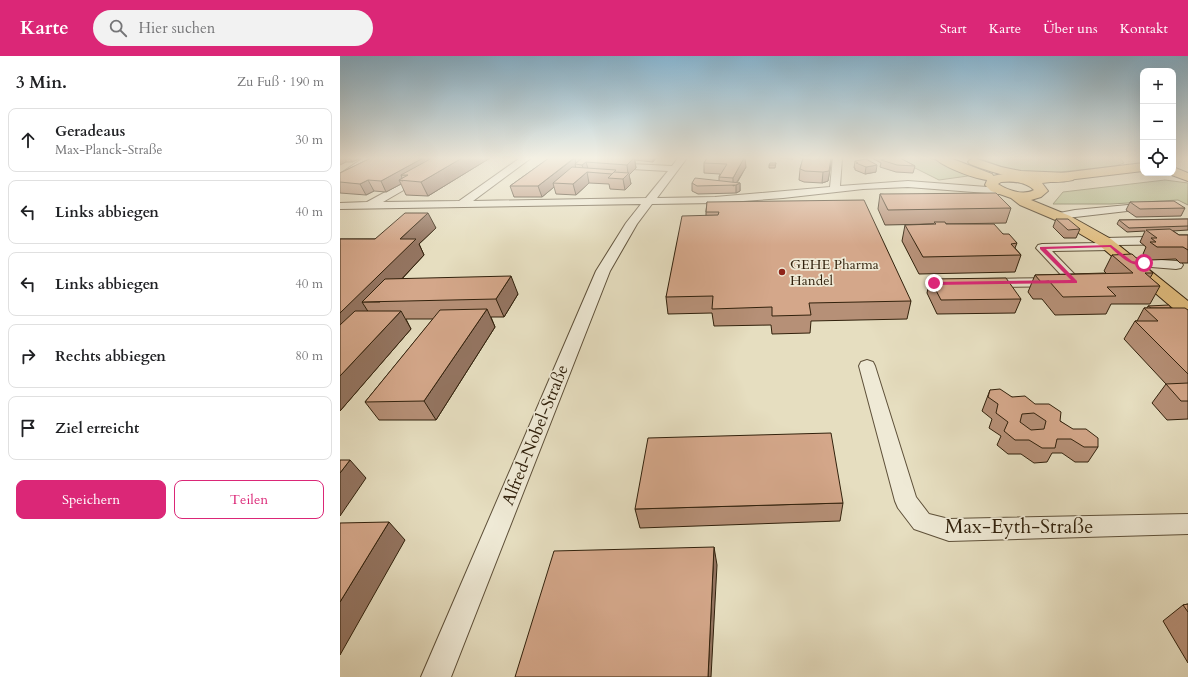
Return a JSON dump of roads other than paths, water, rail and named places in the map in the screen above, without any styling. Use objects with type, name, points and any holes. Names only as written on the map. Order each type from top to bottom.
[{"type":"main road","points":[[999,187],[1025,202],[1044,209]]},
{"type":"main road","points":[[1015,195],[1037,187]]},
{"type":"main road","points":[[1034,188],[1039,187]]},
{"type":"main road","points":[[1034,188],[1032,200],[1034,203],[1084,228],[1108,244],[1188,311]]},
{"type":"street","points":[[368,206],[403,187]]},
{"type":"street","points":[[460,205],[486,187]]},
{"type":"street","name":"Alfred-Nobel-Straße","points":[[436,677],[603,271],[622,237],[660,187]]},
{"type":"street","points":[[340,206],[648,202],[745,199],[875,187]]},
{"type":"street","points":[[340,196],[381,199]]},
{"type":"street","points":[[1058,216],[1075,213],[1163,205]]},
{"type":"street","points":[[972,283],[1075,282],[1042,248],[1188,240]]},
{"type":"street","points":[[1131,262],[1176,265]]},
{"type":"street","name":"Max-Eyth-Straße","points":[[867,366],[906,501],[922,522],[949,530],[1188,524]]},
{"type":"place","name":"GEHE Pharma Handel","points":[[782,272]]}]
